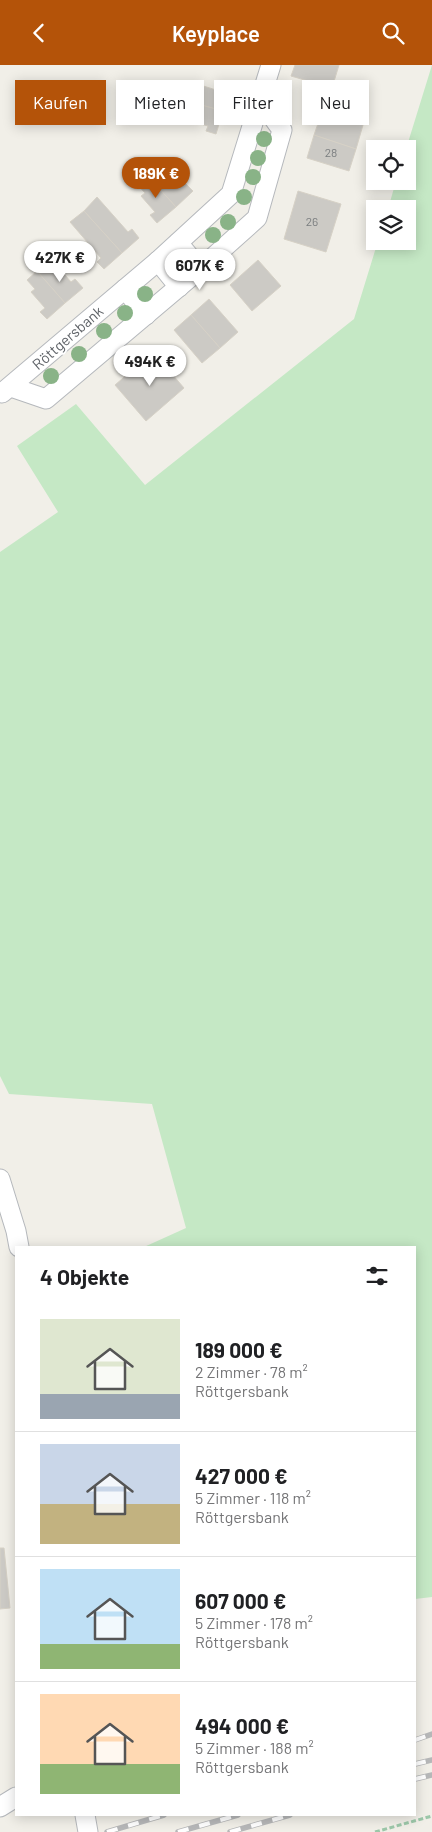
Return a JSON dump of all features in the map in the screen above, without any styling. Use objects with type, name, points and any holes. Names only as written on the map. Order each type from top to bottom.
[{"type":"street","name":"Röttgersbank","points":[[267,80],[271,65]]},
{"type":"street","name":"Röttgersbank","points":[[5,391],[126,289],[231,194],[253,125]]},
{"type":"street","name":"Röttgersbank","points":[[5,391],[46,399],[200,269],[256,218],[282,130],[278,125]]},
{"type":"street","points":[[178,243],[200,269]]},
{"type":"street","points":[[158,261],[179,287]]},
{"type":"street","points":[[126,289],[146,315]]},
{"type":"street","points":[[0,1179],[19,1246]]},
{"type":"street","points":[[0,1807],[15,1798]]},
{"type":"street","points":[[85,1816],[88,1832]]},
{"type":"path","points":[[375,1832],[432,1816]]},
{"type":"green space","points":[[432,65],[432,1597],[416,1599],[416,1246],[146,1246],[186,1228],[152,1104],[9,1094],[0,1076],[0,552],[58,512],[17,446],[76,404],[145,485],[354,319],[375,250],[416,250],[416,200],[391,200],[393,190],[416,190],[416,140],[409,140]]},
{"type":"building","points":[[295,65],[339,65],[334,80],[305,80],[291,76]]},
{"type":"building","points":[[204,86],[214,89],[214,108],[204,106]]},
{"type":"building","points":[[204,106],[214,109],[214,125],[219,125],[216,134],[206,131],[208,126],[204,125]]},
{"type":"building","points":[[317,125],[363,125],[356,149],[314,135]]},
{"type":"building","points":[[314,135],[356,149],[349,171],[307,158]]},
{"type":"building","points":[[156,167],[163,176],[169,171],[182,186],[185,183],[193,191],[176,207],[147,175]]},
{"type":"building","points":[[147,175],[176,207],[157,223],[150,215],[155,212],[141,196],[145,193],[137,184]]},
{"type":"building","points":[[298,191],[341,204],[326,252],[284,239]]},
{"type":"building","points":[[97,197],[128,232],[132,229],[139,238],[122,253],[84,211]]},
{"type":"building","points":[[84,211],[122,253],[104,269],[97,262],[101,258],[70,222]]},
{"type":"building","points":[[258,260],[281,286],[252,311],[230,285]]},
{"type":"building","points":[[46,263],[53,272],[58,267],[71,282],[75,279],[83,288],[65,303],[37,271]]},
{"type":"building","points":[[37,271],[65,303],[47,319],[40,312],[45,308],[31,292],[35,289],[27,280]]},
{"type":"building","points":[[209,299],[238,332],[220,348],[191,315]]},
{"type":"building","points":[[191,315],[220,348],[202,363],[174,330]]},
{"type":"building","points":[[153,352],[184,388],[146,421],[115,385]]},
{"type":"building","points":[[0,1548],[4,1548],[10,1608],[0,1609]]},
{"type":"railway","points":[[416,1740],[432,1734]]},
{"type":"railway","points":[[416,1764],[432,1760]]},
{"type":"railway","points":[[416,1779],[432,1775]]},
{"type":"railway","points":[[107,1832],[161,1816]]},
{"type":"railway","points":[[178,1832],[234,1816]]},
{"type":"railway","points":[[230,1832],[286,1816]]}]
